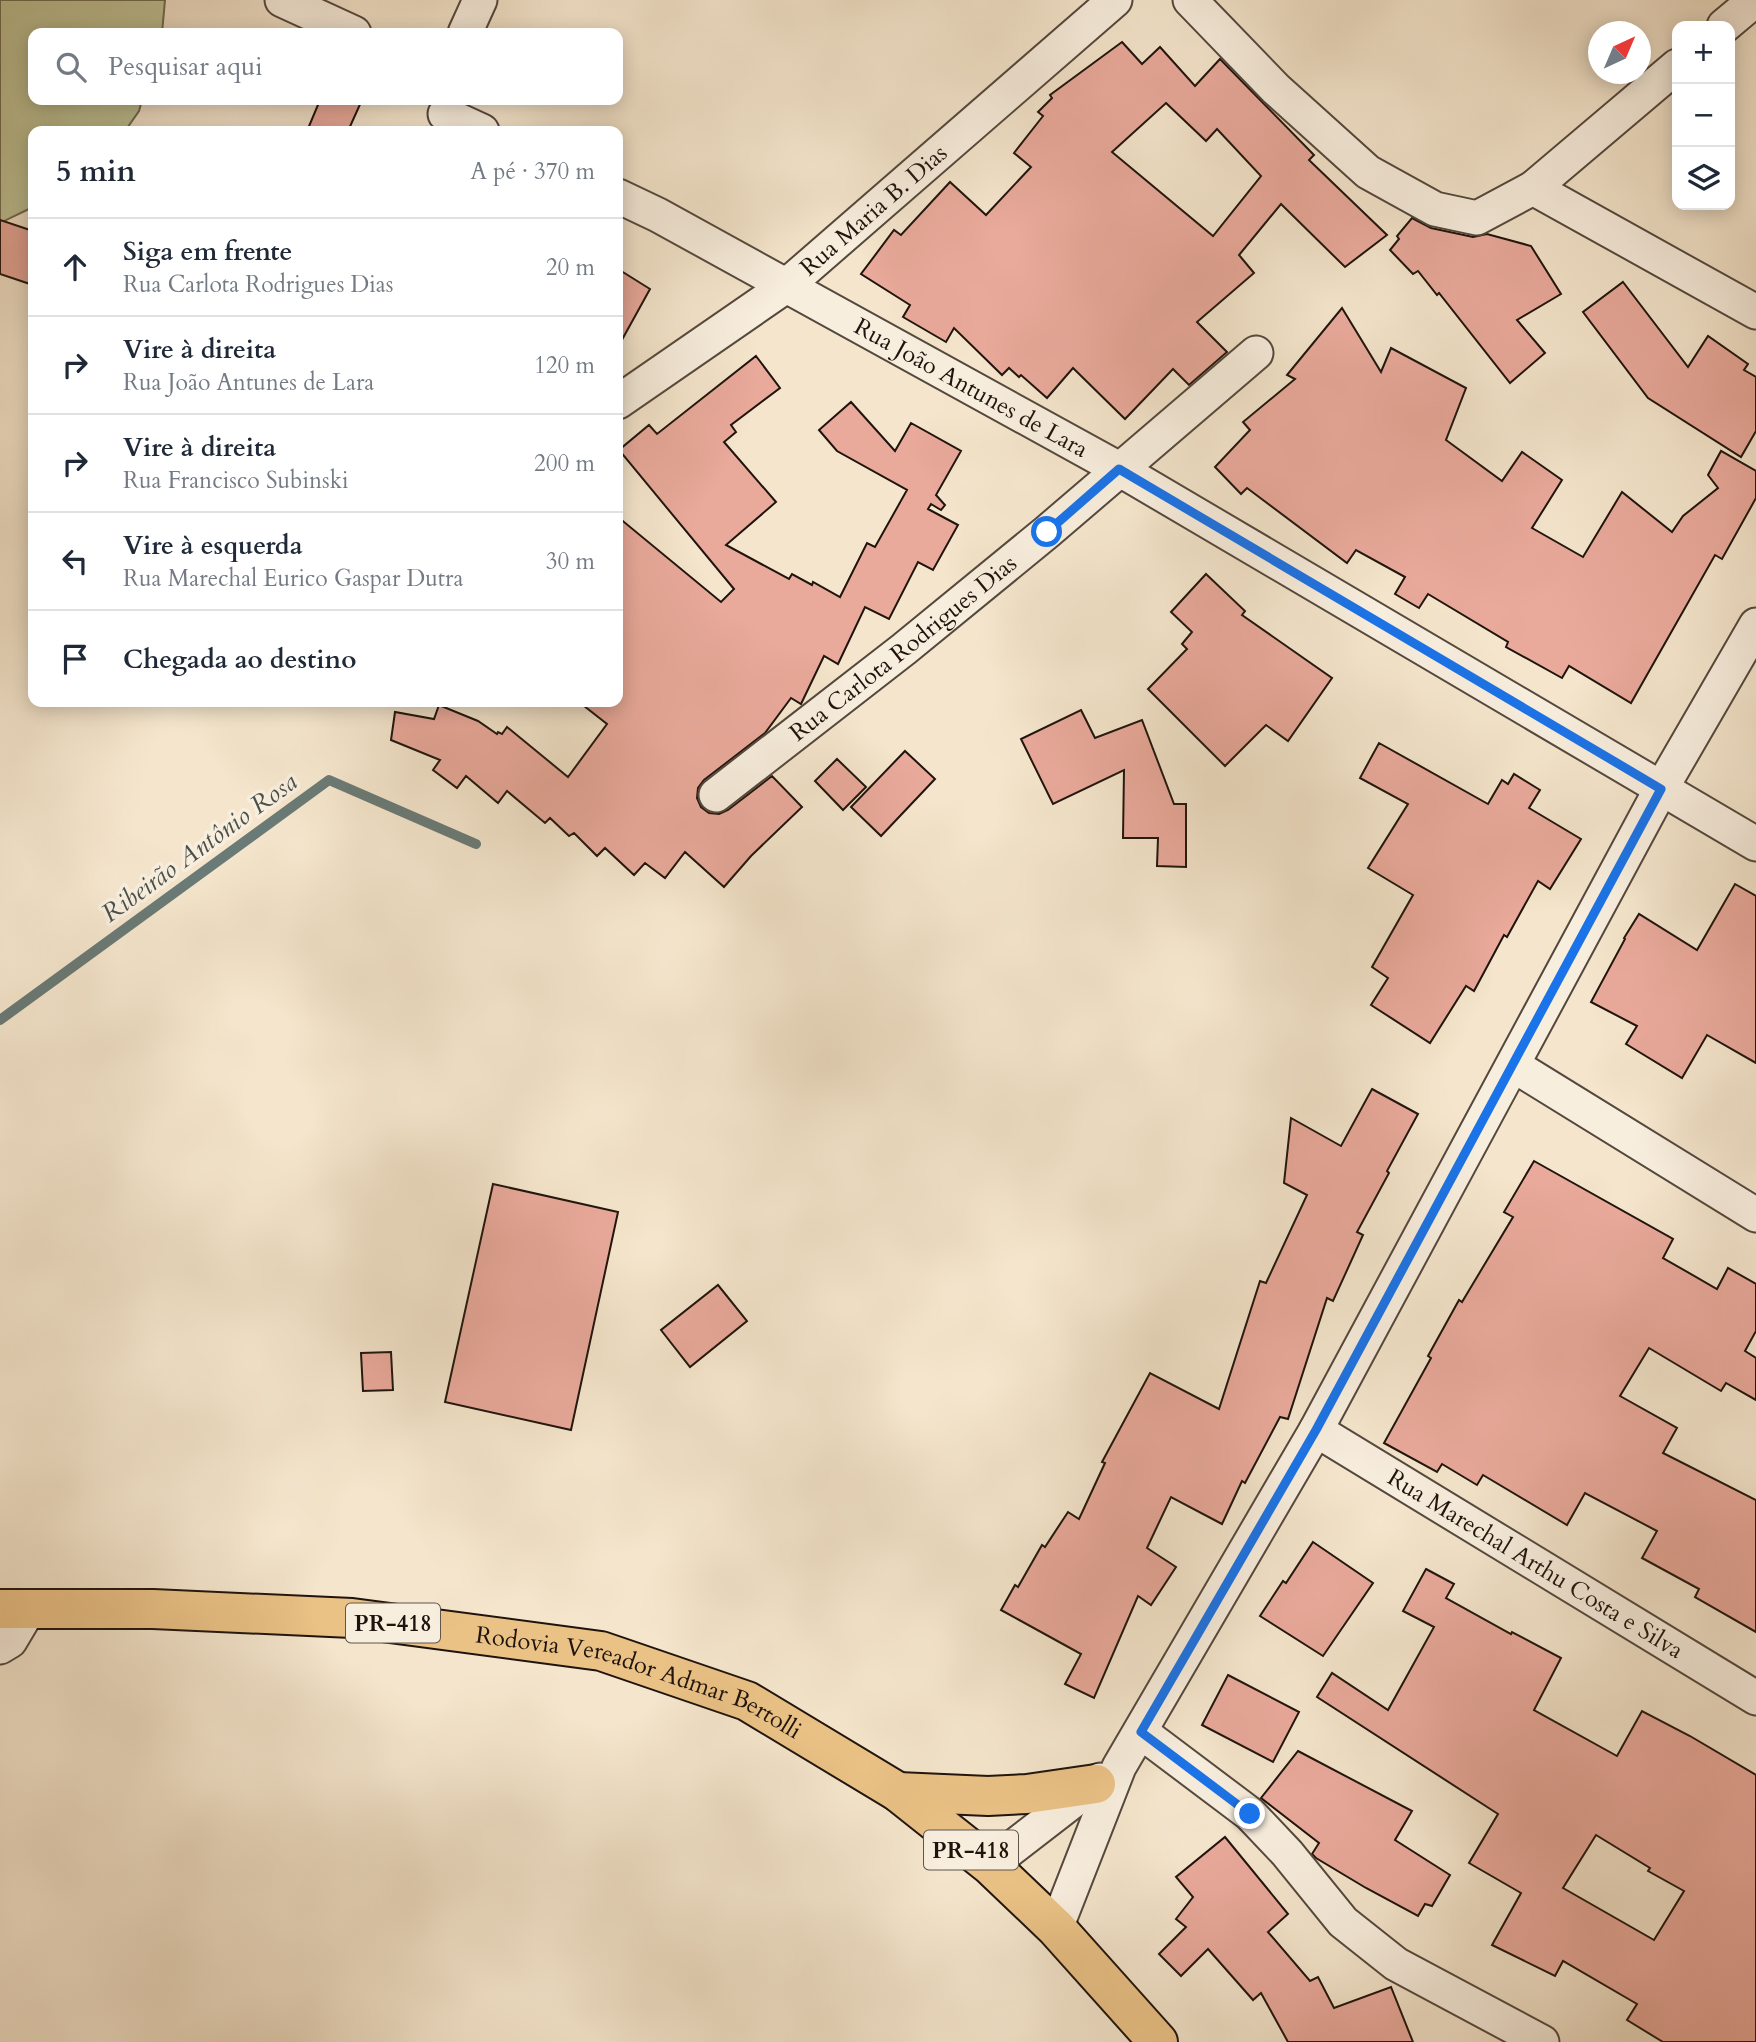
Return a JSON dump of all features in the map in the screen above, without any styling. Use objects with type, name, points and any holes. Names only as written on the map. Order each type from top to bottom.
[{"type":"highway","name":"Rodovia Vereador Admar Bertolli","points":[[15,1609],[153,1609],[352,1618],[601,1651],[747,1702],[898,1792],[989,1865],[1056,1928],[1158,2042]]},
{"type":"highway","points":[[898,1792],[988,1796],[1027,1794],[1108,1775]]},
{"type":"street","points":[[282,0],[344,28]]},
{"type":"street","points":[[467,28],[480,0]]},
{"type":"street","name":"Rua Maria B. Dias","points":[[623,399],[786,286],[1115,0]]},
{"type":"street","points":[[1191,0],[1276,89],[1368,172],[1435,209],[1477,218],[1533,188],[1672,70]]},
{"type":"street","points":[[1730,21],[1755,0]]},
{"type":"street","points":[[442,115],[470,126]]},
{"type":"street","points":[[1533,188],[1756,312]]},
{"type":"street","name":"Rua João Antunes de Lara","points":[[623,198],[658,215],[1119,469],[1756,844]]},
{"type":"street","name":"Rua Carlota Rodrigues Dias","points":[[716,795],[904,649],[1047,532],[1256,353]]},
{"type":"street","points":[[989,1865],[1108,1775],[1141,1732],[1316,1430],[1661,789],[1756,625]]},
{"type":"street","points":[[1513,1065],[1756,1215]]},
{"type":"street","name":"Rua Marechal Arthu Costa e Silva","points":[[1316,1430],[1756,1698]]},
{"type":"street","points":[[0,1647],[10,1641],[15,1609]]},
{"type":"street","points":[[1141,1732],[1250,1814],[1287,1853],[1343,1923],[1396,1964],[1542,2042]]},
{"type":"street","points":[[1056,1928],[1108,1775]]},
{"type":"green space","points":[[0,0],[165,0],[162,28],[28,28],[28,105],[141,105],[128,126],[28,126],[28,209],[0,223]]},
{"type":"building","points":[[1122,42],[1142,64],[1160,47],[1195,86],[1220,59],[1314,155],[1309,160],[1387,235],[1345,267],[1281,204],[1239,255],[1254,273],[1197,322],[1227,352],[1189,385],[1173,369],[1125,419],[1073,368],[1047,398],[1009,368],[1002,375],[954,328],[946,342],[903,317],[910,305],[861,274],[894,230],[901,235],[950,182],[986,215],[1031,167],[1014,153],[1043,116],[1038,112],[1052,98],[1050,95]],"holes":[[[1166,103],[1206,141],[1217,129],[1261,176],[1213,236],[1112,152]]]},
{"type":"building","points":[[318,105],[360,105],[350,126],[309,126]]},
{"type":"building","points":[[1412,218],[1431,228],[1473,237],[1487,234],[1531,246],[1561,294],[1517,320],[1545,353],[1510,383],[1439,293],[1437,295],[1418,271],[1413,274],[1390,250],[1399,239],[1397,236]]},
{"type":"building","points":[[0,220],[28,229],[28,283],[0,274]]},
{"type":"building","points":[[623,272],[650,289],[623,338]]},
{"type":"building","points":[[1623,282],[1688,367],[1708,336],[1748,364],[1744,370],[1756,377],[1756,431],[1741,457],[1648,398],[1583,312]]},
{"type":"building","points":[[1342,308],[1381,372],[1391,348],[1466,388],[1446,440],[1502,481],[1522,452],[1562,480],[1532,528],[1583,557],[1622,492],[1672,532],[1683,516],[1718,488],[1708,475],[1721,451],[1756,471],[1756,498],[1722,559],[1715,555],[1631,703],[1569,666],[1562,678],[1506,647],[1508,642],[1428,594],[1419,608],[1395,594],[1405,577],[1356,550],[1347,563],[1247,488],[1241,494],[1215,467],[1250,430],[1243,422],[1295,379],[1287,375]]},
{"type":"building","points":[[756,356],[780,388],[731,425],[736,432],[724,442],[776,502],[726,545],[789,579],[792,574],[840,597],[867,543],[875,547],[907,490],[837,451],[819,430],[851,402],[895,451],[911,423],[961,451],[936,495],[945,505],[941,510],[931,504],[928,509],[958,525],[933,570],[918,562],[889,619],[865,607],[838,664],[824,656],[801,704],[791,698],[765,733],[704,780],[698,788],[697,798],[701,807],[709,813],[719,814],[772,776],[802,807],[751,856],[724,887],[685,852],[665,878],[645,863],[634,875],[605,848],[597,856],[574,833],[569,836],[550,818],[545,823],[507,791],[498,803],[466,776],[457,788],[433,770],[440,760],[391,740],[395,712],[434,719],[438,707],[444,707],[478,721],[497,734],[502,734],[507,727],[568,777],[607,724],[585,707],[623,707],[623,521],[721,602],[734,589],[623,455],[623,447],[649,425],[657,434]]},
{"type":"building","points":[[1206,574],[1245,611],[1242,615],[1332,678],[1288,741],[1266,725],[1225,766],[1148,689],[1187,649],[1182,644],[1192,632],[1171,612]]},
{"type":"building","points":[[1081,710],[1095,738],[1142,720],[1174,804],[1186,804],[1186,867],[1157,866],[1158,838],[1123,838],[1124,770],[1053,804],[1021,739]]},
{"type":"building","points":[[1379,743],[1488,804],[1502,780],[1508,784],[1514,774],[1540,790],[1529,808],[1581,839],[1550,889],[1538,881],[1507,937],[1504,935],[1474,991],[1466,986],[1430,1043],[1371,1005],[1388,978],[1372,967],[1413,895],[1368,868],[1408,804],[1360,778]]},
{"type":"building","points":[[905,751],[935,779],[881,836],[851,807]]},
{"type":"building","points":[[837,759],[866,787],[843,810],[815,781]]},
{"type":"building","points":[[1735,884],[1756,896],[1756,1063],[1707,1035],[1682,1078],[1626,1044],[1637,1026],[1591,1002],[1639,914],[1697,950]]},
{"type":"building","points":[[1372,1089],[1418,1114],[1357,1232],[1363,1235],[1333,1301],[1327,1298],[1288,1419],[1280,1417],[1245,1483],[1242,1481],[1222,1524],[1171,1497],[1147,1548],[1176,1567],[1151,1605],[1138,1596],[1094,1698],[1065,1684],[1081,1654],[1001,1610],[1015,1585],[1018,1587],[1042,1545],[1045,1547],[1068,1512],[1079,1519],[1105,1463],[1102,1462],[1150,1373],[1219,1409],[1260,1281],[1266,1283],[1307,1195],[1284,1183],[1291,1118],[1341,1146]]},
{"type":"building","points":[[1534,1161],[1673,1239],[1663,1258],[1717,1289],[1728,1268],[1756,1284],[1756,1331],[1745,1351],[1756,1358],[1756,1400],[1726,1383],[1721,1391],[1649,1348],[1620,1396],[1677,1428],[1663,1453],[1756,1500],[1756,1632],[1695,1597],[1699,1589],[1642,1558],[1657,1531],[1585,1493],[1567,1525],[1483,1475],[1477,1485],[1442,1464],[1437,1472],[1384,1443],[1431,1358],[1428,1356],[1459,1300],[1462,1302],[1513,1217],[1504,1212]]},
{"type":"building","points":[[493,1184],[618,1212],[571,1430],[445,1402]]},
{"type":"building","points":[[718,1285],[747,1321],[690,1367],[661,1330]]},
{"type":"building","points":[[391,1352],[393,1390],[363,1391],[361,1353]]},
{"type":"building","points":[[1313,1542],[1373,1583],[1323,1656],[1260,1616]]},
{"type":"building","points":[[1426,1569],[1454,1584],[1446,1598],[1561,1658],[1534,1710],[1617,1756],[1642,1711],[1756,1775],[1756,2042],[1663,2042],[1627,2020],[1637,2004],[1563,1961],[1555,1976],[1492,1945],[1521,1893],[1469,1863],[1498,1814],[1317,1697],[1332,1673],[1388,1710],[1434,1627],[1403,1611]],"holes":[[[1596,1835],[1650,1868],[1648,1871],[1684,1891],[1654,1940],[1563,1888]]]},
{"type":"building","points":[[1228,1675],[1299,1712],[1273,1762],[1202,1725]]},
{"type":"building","points":[[1298,1751],[1412,1811],[1395,1840],[1450,1875],[1432,1906],[1425,1904],[1418,1916],[1316,1858],[1312,1854],[1319,1843],[1261,1798]]},
{"type":"building","points":[[1225,1837],[1288,1914],[1268,1932],[1310,1981],[1318,1977],[1334,2008],[1391,1987],[1413,2042],[1288,2042],[1261,1993],[1253,2000],[1208,1949],[1181,1976],[1159,1954],[1186,1927],[1176,1919],[1193,1897],[1176,1877]]},
{"type":"waterway","name":"Ribeirão Antônio Rosa","points":[[0,1020],[329,780],[476,844]]},
{"type":"route","points":[[1047,532],[1119,469],[1661,789],[1316,1430],[1141,1732],[1250,1814]]}]
